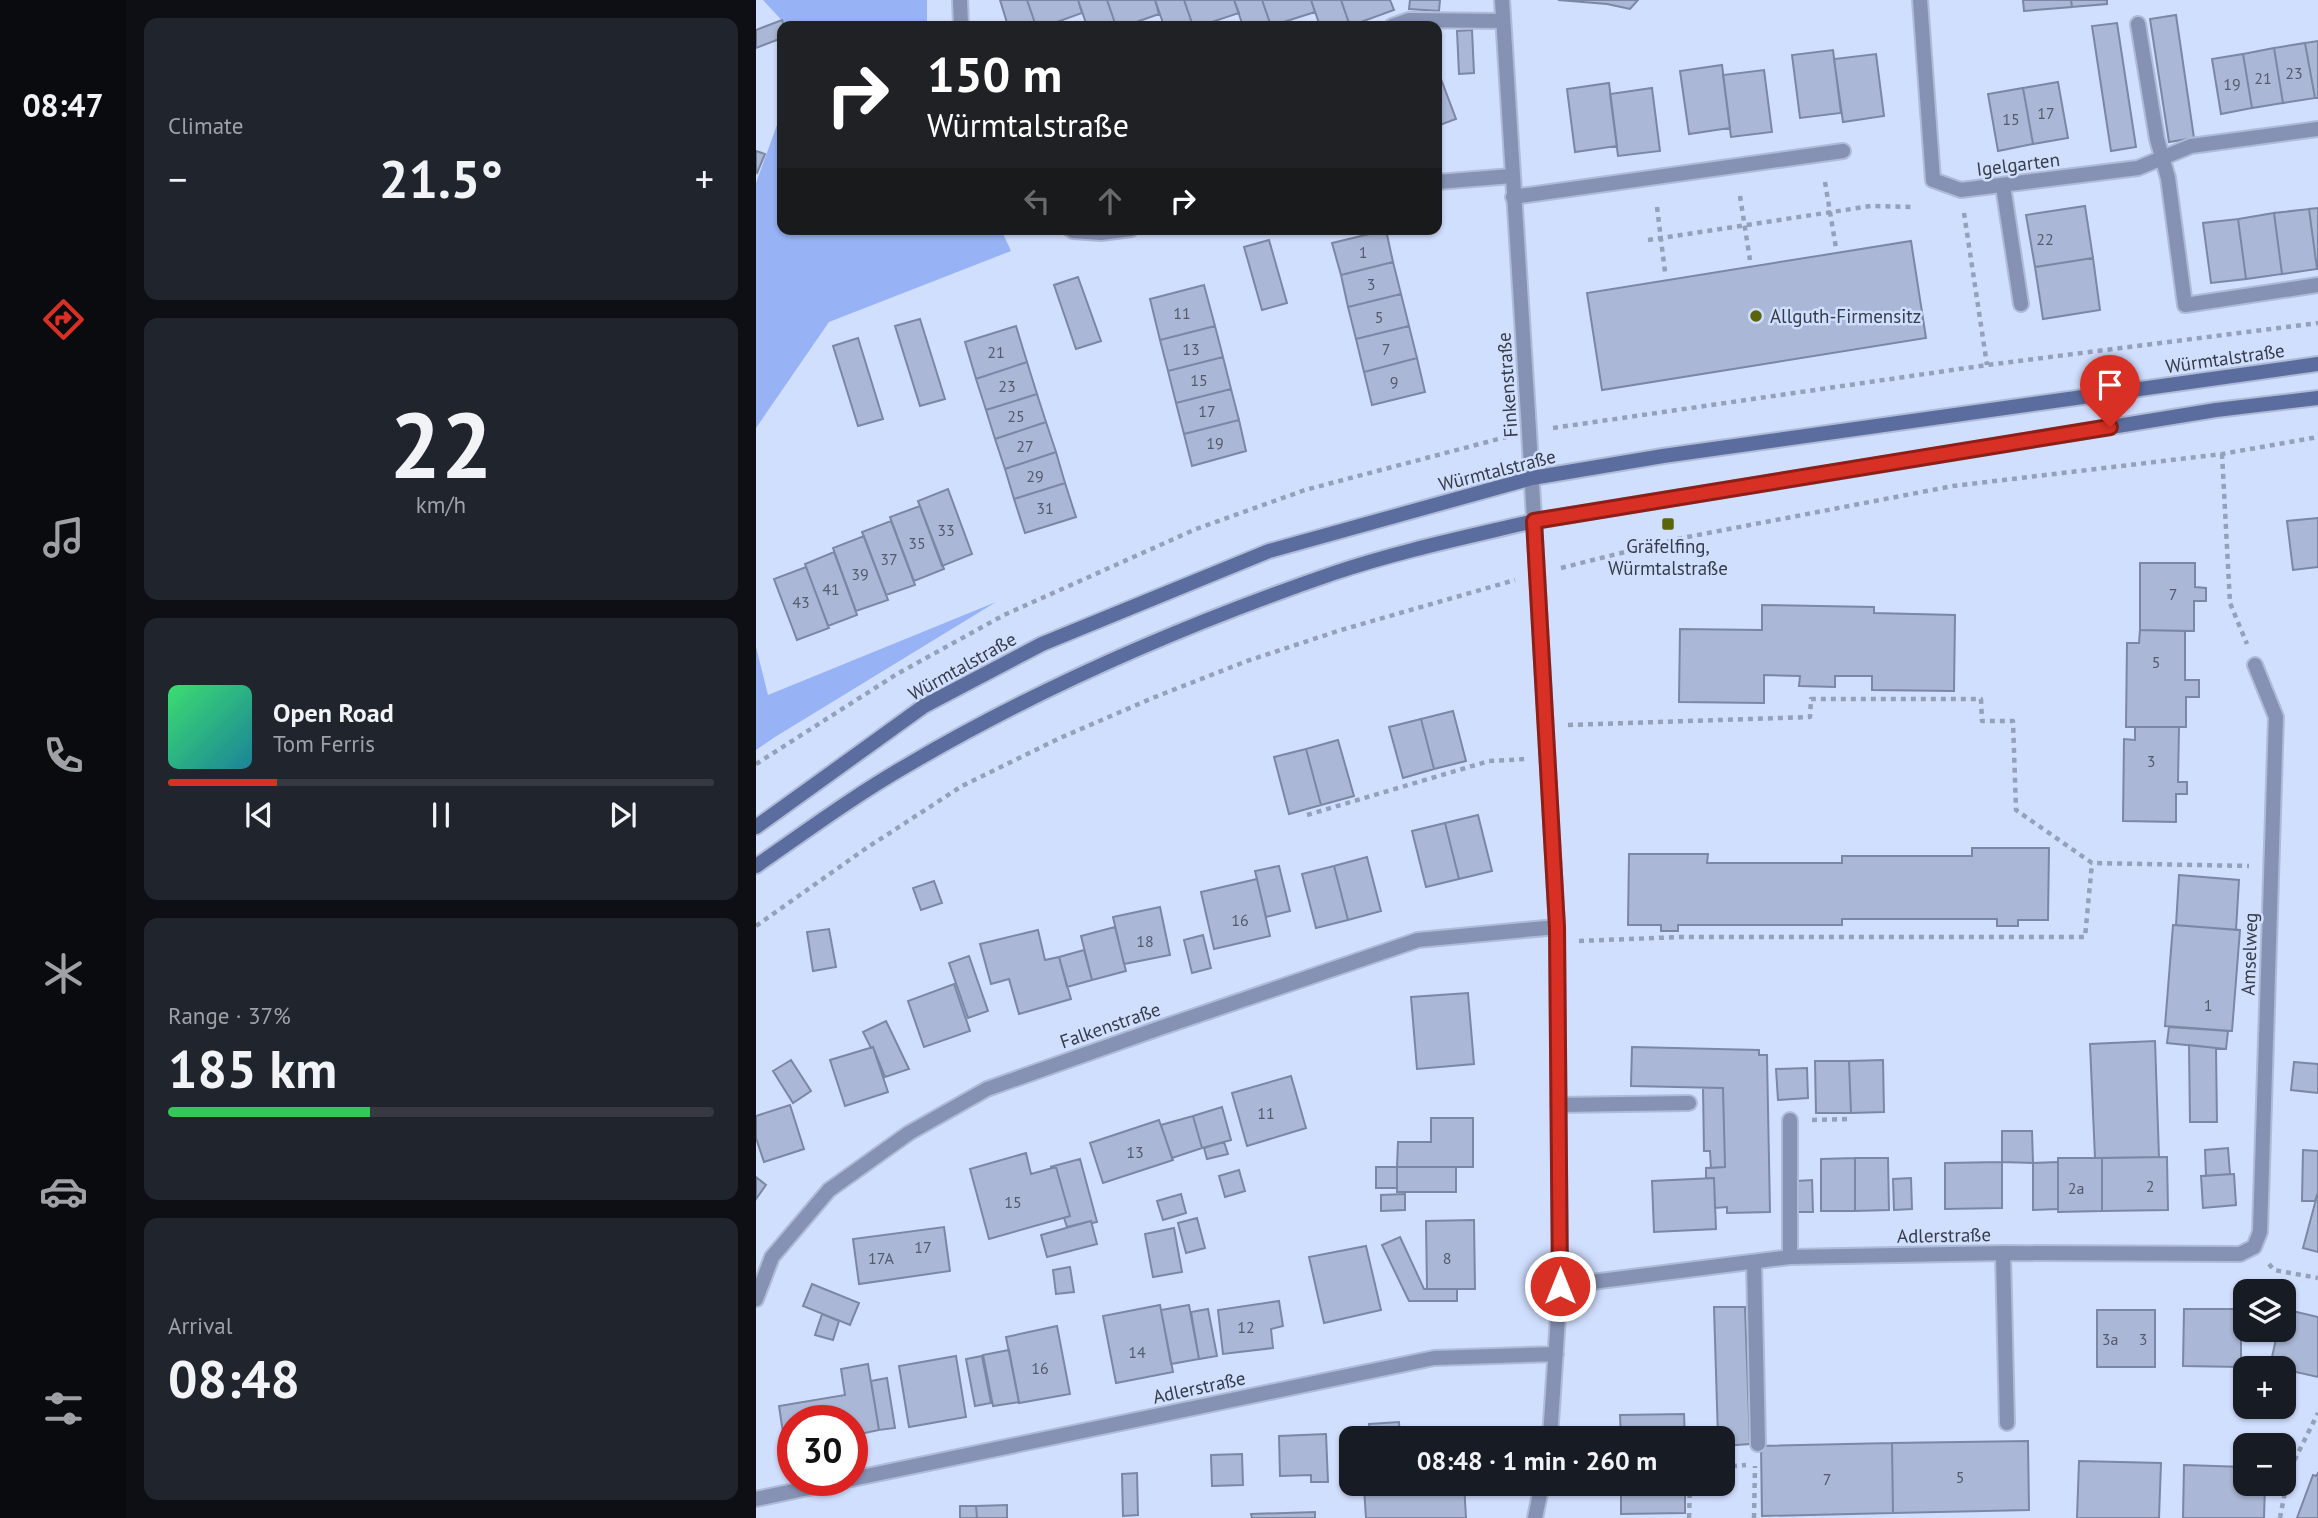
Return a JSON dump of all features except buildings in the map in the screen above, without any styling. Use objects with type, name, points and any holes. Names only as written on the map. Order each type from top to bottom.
[{"type":"main road","name":"Würmtalstraße","points":[[756,827],[924,706],[1042,644],[1269,551],[1532,478],[1663,456],[2318,364]]},
{"type":"main road","points":[[756,866],[904,767],[1021,703],[1143,647],[1336,573],[1435,544],[1534,521],[2216,410],[2318,398]]},
{"type":"street","points":[[961,0],[961,21]]},
{"type":"street","name":"Finkenstraße","points":[[1502,0],[1557,934],[1560,1286],[1551,1426]]},
{"type":"street","name":"Igelgarten","points":[[1920,0],[1933,180],[1961,190],[2138,168],[2191,146],[2318,129]]},
{"type":"street","points":[[1406,21],[1503,21]]},
{"type":"street","points":[[2138,24],[2161,158],[2168,178],[2185,305],[2318,285]]},
{"type":"street","points":[[1513,197],[1843,151]]},
{"type":"street","points":[[1442,182],[1512,176]]},
{"type":"street","points":[[2003,186],[2021,304]]},
{"type":"street","name":"Amselweg","points":[[2254,1247],[2260,1233],[2276,717],[2255,664]]},
{"type":"street","name":"Falkenstraße","points":[[756,1299],[772,1257],[829,1190],[909,1133],[987,1089],[1418,940],[1557,934]]},
{"type":"street","points":[[1558,1105],[1689,1103]]},
{"type":"street","points":[[1790,1120],[1790,1257]]},
{"type":"street","name":"Adlerstraße","points":[[1560,1286],[1790,1257],[2003,1253],[2240,1254],[2254,1247]]},
{"type":"street","points":[[2003,1253],[2007,1423]]},
{"type":"street","points":[[1754,1262],[1758,1444]]},
{"type":"street","name":"Adlerstraße","points":[[868,1476],[1434,1358],[1556,1354]]},
{"type":"street","points":[[756,1499],[777,1495]]},
{"type":"street","points":[[1535,1518],[1540,1496]]},
{"type":"path","points":[[1825,182],[1836,248]]},
{"type":"path","points":[[1961,190],[1987,365]]},
{"type":"path","points":[[1740,196],[1750,260]]},
{"type":"path","points":[[1648,240],[1871,206],[1911,206]]},
{"type":"path","points":[[1657,207],[1665,272]]},
{"type":"path","points":[[756,926],[865,849],[962,786],[1154,696],[1341,630],[1536,574],[1676,539],[1815,511],[1953,486],[2222,454],[2318,437]]},
{"type":"path","points":[[2222,454],[2230,603],[2255,664]]},
{"type":"path","points":[[1545,725],[1810,717],[1811,699],[1980,699],[1982,721],[2012,721],[2016,810],[2092,863],[2271,866]]},
{"type":"path","points":[[1307,816],[1489,761],[1548,758]]},
{"type":"path","points":[[1557,934],[1680,937],[2085,937],[2092,863]]},
{"type":"path","points":[[1790,1120],[1851,1119]]},
{"type":"path","points":[[2254,1247],[2274,1270],[2318,1278]]},
{"type":"path","points":[[2280,1518],[2289,1471],[2318,1413]]},
{"type":"path","points":[[1754,1518],[1758,1444]]},
{"type":"path","points":[[1735,1466],[1755,1465]]},
{"type":"path","points":[[1689,1518],[1690,1496]]},
{"type":"shaded area","points":[[763,0],[927,0],[927,21],[782,21]]},
{"type":"shaded area","points":[[777,125],[777,235],[1004,235],[1011,251],[829,322],[756,428],[756,183]]},
{"type":"shaded area","points":[[996,602],[756,750],[756,647],[768,695]]},
{"type":"place","name":"Allguth-Firmensitz","points":[[1756,316]]},
{"type":"place","name":"Gräfelfing, Würmtalstraße","points":[[1668,524]]},
{"type":"route","points":[[1560,1286],[1557,927],[1534,521],[2110,427]]}]
